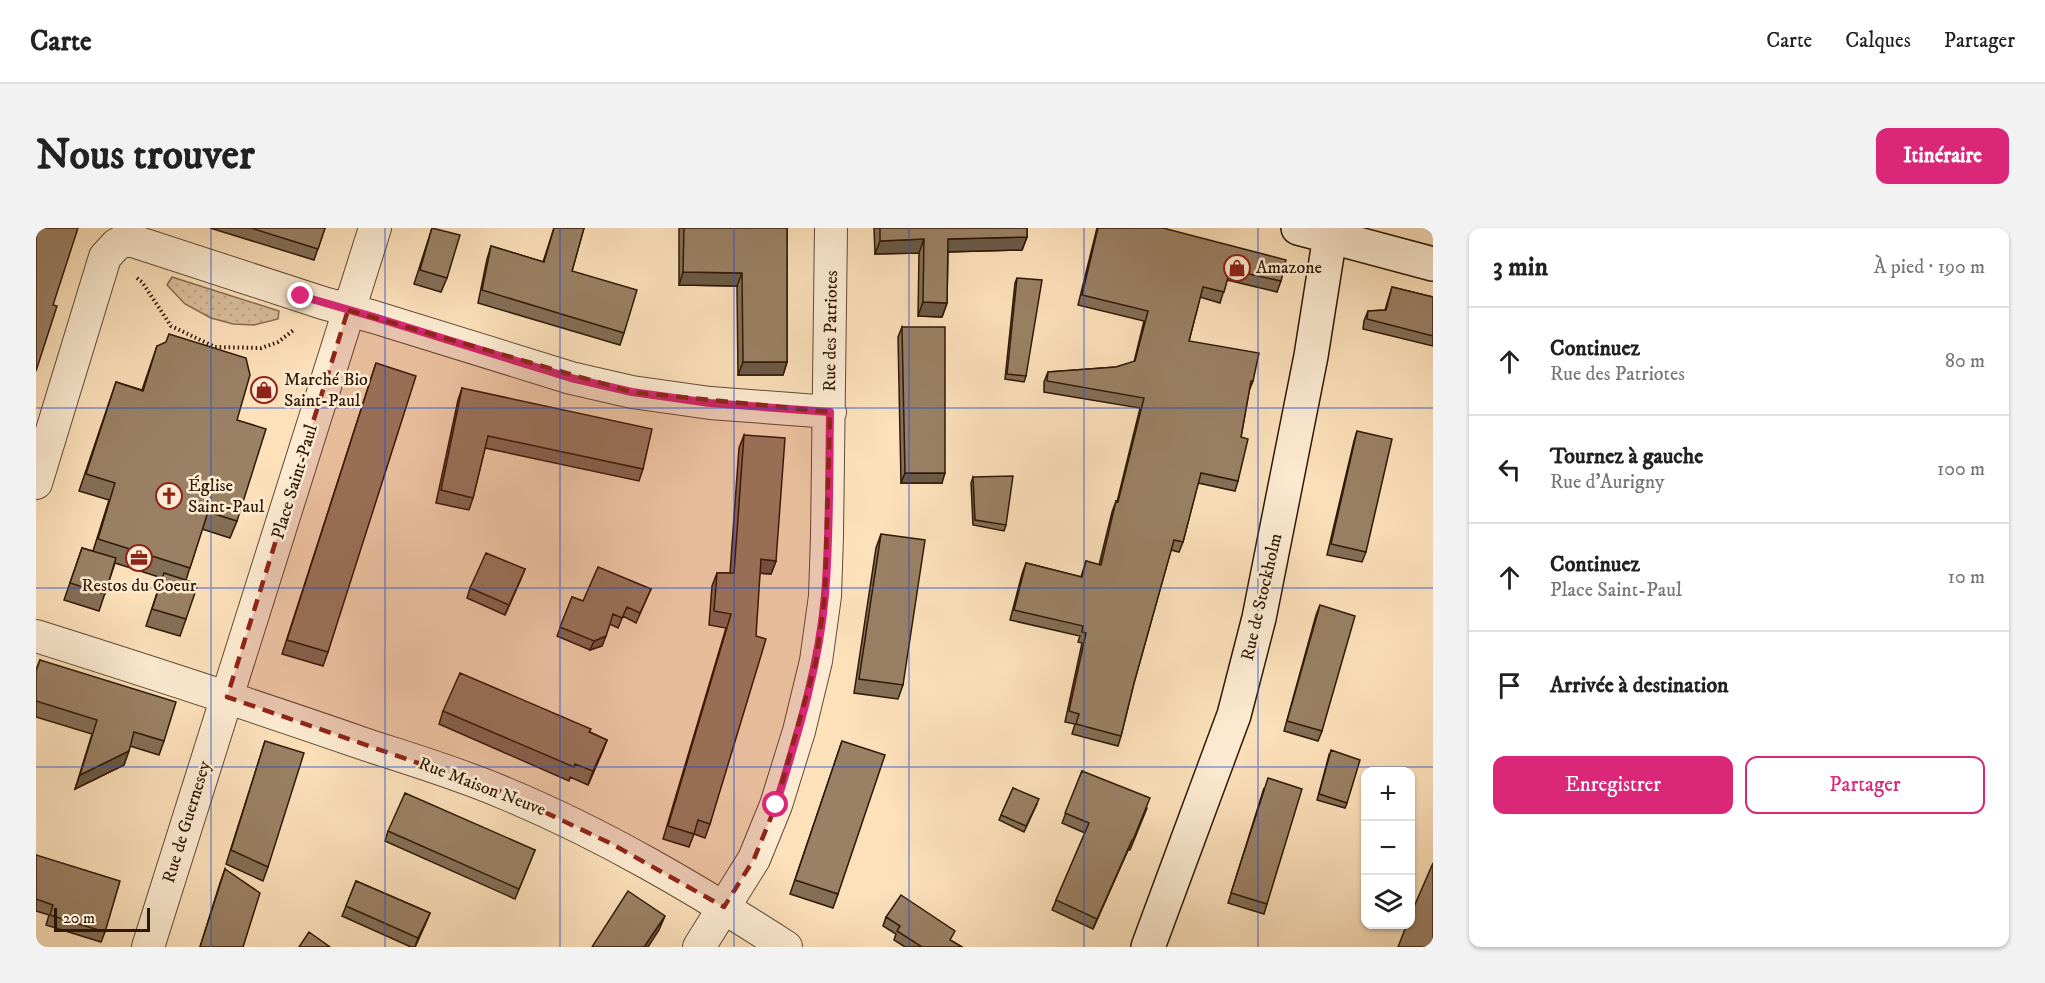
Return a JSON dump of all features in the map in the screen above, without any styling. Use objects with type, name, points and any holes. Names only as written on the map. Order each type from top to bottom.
[{"type":"street","name":"Place Saint-Paul","points":[[227,697],[375,228]]},
{"type":"street","name":"Rue des Patriotes","points":[[699,947],[754,859],[776,805],[799,731],[816,661],[825,596],[830,412],[831,228]]},
{"type":"street","points":[[1298,228],[1330,232],[1433,264]]},
{"type":"street","name":"Rue de Stockholm","points":[[1148,947],[1234,715],[1259,618],[1311,356],[1330,232]]},
{"type":"street","points":[[36,483],[105,257],[123,241],[134,241],[301,296],[499,354],[571,378],[632,392],[710,403],[830,412]]},
{"type":"street","points":[[36,636],[227,697]]},
{"type":"street","name":"Rue Maison Neuve","points":[[227,697],[502,792],[560,817],[724,907],[786,947]]},
{"type":"street","name":"Rue de Guernesey","points":[[148,947],[227,697]]},
{"type":"path","points":[[136,276],[171,326],[215,347],[261,348],[278,342],[301,323]]},
{"type":"highlighted area","points":[[348,310],[632,392],[830,412],[825,596],[816,661],[776,805],[754,859],[724,907],[612,844],[502,792],[227,697]]},
{"type":"shaded area","points":[[172,277],[279,311],[278,319],[254,325],[233,324],[211,318],[185,304],[167,285]]},
{"type":"building","points":[[36,228],[78,228],[53,305],[57,306],[36,371]]},
{"type":"building","points":[[251,228],[325,228],[318,249]]},
{"type":"building","points":[[432,228],[460,235],[447,278],[420,270]]},
{"type":"building","points":[[554,228],[584,228],[572,271],[637,290],[624,333],[482,290],[491,246],[544,262]]},
{"type":"building","points":[[684,228],[787,228],[787,362],[743,362],[742,273],[683,272]]},
{"type":"building","points":[[880,228],[1027,228],[1027,237],[948,239],[947,303],[923,302],[924,239],[880,241]]},
{"type":"building","points":[[1098,228],[1163,228],[1286,260],[1281,281],[1230,270],[1224,292],[1203,287],[1189,341],[1259,353],[1253,381],[1251,381],[1241,437],[1248,439],[1238,481],[1201,473],[1183,542],[1174,540],[1121,736],[1076,724],[1079,714],[1069,711],[1086,633],[1082,632],[1083,626],[1014,610],[1026,563],[1082,577],[1086,561],[1101,565],[1144,398],[1047,381],[1048,372],[1116,367],[1135,361],[1148,311],[1082,295]]},
{"type":"building","points":[[1017,278],[1042,280],[1026,376],[1007,374]]},
{"type":"building","points":[[1392,287],[1433,297],[1433,336],[1367,319],[1368,311],[1386,310]]},
{"type":"building","points":[[902,327],[945,327],[945,473],[905,473]]},
{"type":"building","name":"Église Saint-Paul","points":[[169,334],[246,358],[250,375],[237,420],[266,429],[237,521],[208,512],[190,568],[98,539],[115,483],[86,474],[116,382],[143,391],[157,346],[166,342]]},
{"type":"building","points":[[376,363],[416,376],[328,652],[287,640]]},
{"type":"building","points":[[462,388],[652,429],[643,469],[488,436],[473,498],[441,490]]},
{"type":"building","points":[[1357,431],[1392,439],[1366,552],[1331,544]]},
{"type":"building","points":[[744,435],[785,438],[776,561],[761,559],[756,636],[766,639],[710,824],[698,820],[694,834],[668,826],[731,614],[714,611],[717,573],[734,573]]},
{"type":"building","points":[[1013,476],[1006,525],[975,520],[973,477]]},
{"type":"building","points":[[881,534],[925,540],[903,685],[859,679]]},
{"type":"building","points":[[82,548],[116,558],[105,594],[70,583]]},
{"type":"building","points":[[486,553],[525,569],[509,605],[470,588]]},
{"type":"building","points":[[598,567],[651,589],[640,613],[627,607],[622,618],[613,614],[606,636],[594,641],[560,627],[572,597],[583,601]]},
{"type":"building","points":[[164,573],[198,584],[186,619],[152,609]]},
{"type":"building","points":[[1320,605],[1355,616],[1322,731],[1287,721]]},
{"type":"building","points":[[40,660],[176,702],[164,741],[134,732],[129,751],[80,775],[97,720],[36,701],[36,671]]},
{"type":"building","points":[[460,673],[591,729],[589,732],[607,740],[593,771],[575,764],[574,767],[443,711]]},
{"type":"building","points":[[265,741],[304,753],[268,867],[231,850]]},
{"type":"building","points":[[842,741],[885,755],[838,894],[795,880]]},
{"type":"building","points":[[1331,750],[1360,760],[1347,803],[1319,794]]},
{"type":"building","points":[[1082,771],[1150,798],[1097,919],[1056,900],[1089,823],[1065,813]]},
{"type":"building","points":[[1268,778],[1302,789],[1267,904],[1231,893]]},
{"type":"building","points":[[1013,788],[1039,799],[1026,826],[1001,815]]},
{"type":"building","points":[[405,793],[535,850],[519,889],[388,831]]},
{"type":"building","points":[[36,855],[120,881],[105,932],[50,915],[53,905],[36,899]]},
{"type":"building","points":[[1433,863],[1433,947],[1398,947],[1405,929],[1415,929],[1415,904]]},
{"type":"building","points":[[225,869],[260,893],[243,947],[200,947]]},
{"type":"building","points":[[356,881],[430,913],[418,938],[346,906]]},
{"type":"building","points":[[628,891],[665,916],[644,947],[592,947]]},
{"type":"building","points":[[901,895],[955,931],[950,940],[962,947],[922,947],[897,931],[900,926],[886,917]]},
{"type":"building","points":[[309,932],[330,947],[299,947]]},
{"type":"place","name":"Amazone","points":[[1237,268]]},
{"type":"place","name":"Marché Bio Saint-Paul","points":[[264,390]]},
{"type":"place","name":"Église Saint-Paul","points":[[169,496]]},
{"type":"place","name":"Restos du Coeur","points":[[139,558]]},
{"type":"route","points":[[301,296],[499,354],[571,378],[632,392],[710,403],[830,412],[825,596],[816,661],[799,731],[776,805]]}]
